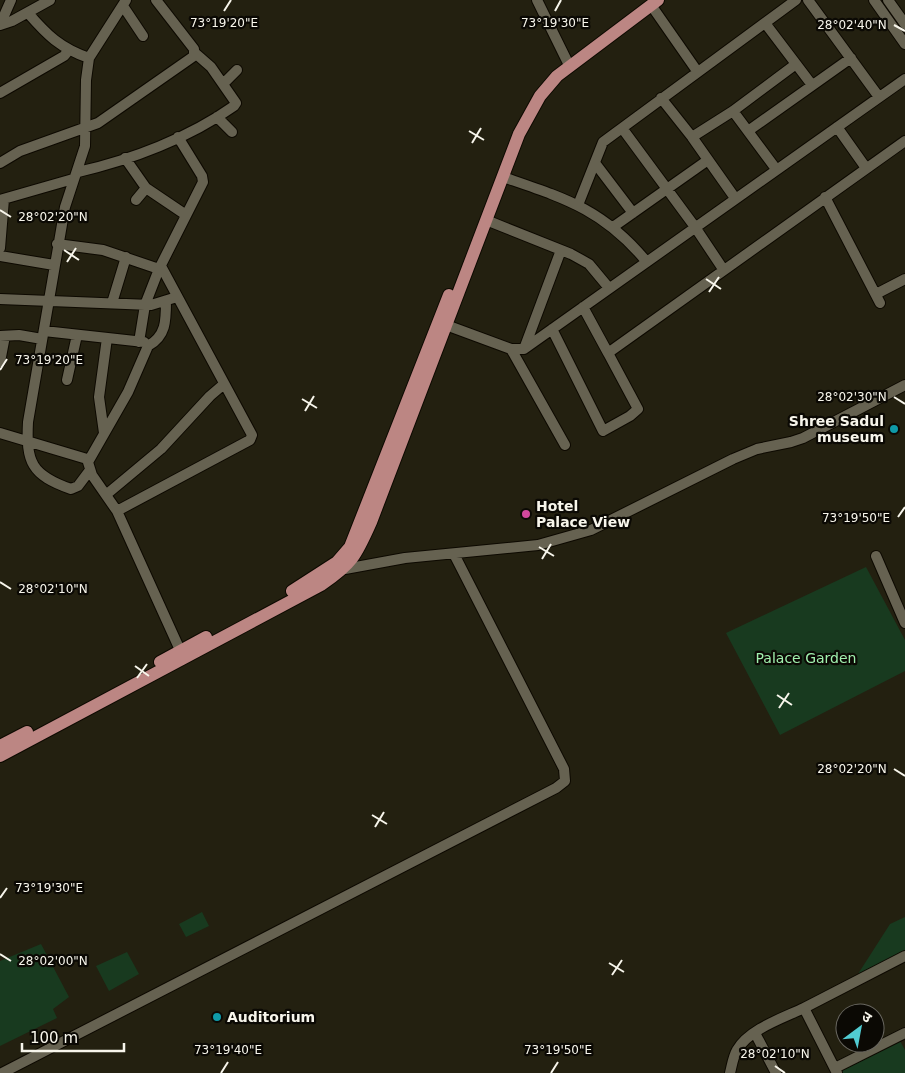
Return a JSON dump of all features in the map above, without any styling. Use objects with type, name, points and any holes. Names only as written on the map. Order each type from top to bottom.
[{"type":"main road","points":[[0,746],[123,684],[180,650],[316,577],[337,562],[350,547],[512,130],[542,82],[651,2]]},
{"type":"main road","points":[[0,756],[321,585],[345,569],[358,551],[371,522],[519,134],[540,96],[567,62]]},
{"type":"street","points":[[0,25],[11,0]]},
{"type":"street","points":[[0,25],[28,13],[50,0]]},
{"type":"street","points":[[156,0],[195,53],[211,67],[224,84],[236,103],[234,106]]},
{"type":"street","points":[[537,0],[567,62]]},
{"type":"street","points":[[578,206],[603,142],[796,0]]},
{"type":"street","points":[[808,0],[879,97]]},
{"type":"street","points":[[874,0],[905,44]]},
{"type":"street","points":[[888,0],[905,24]]},
{"type":"street","points":[[651,2],[697,71]]},
{"type":"street","points":[[143,36],[124,3],[89,58],[86,80],[87,127],[85,146],[57,244],[43,335],[35,372],[27,442],[31,463],[42,474],[71,489],[78,486],[104,433],[128,392],[144,344],[145,305],[160,267],[203,179],[178,137]]},
{"type":"street","points":[[28,13],[50,38],[69,50],[89,58]]},
{"type":"street","points":[[765,23],[812,85]]},
{"type":"street","points":[[0,93],[64,56],[69,50]]},
{"type":"street","points":[[0,163],[20,151],[98,123],[139,96],[195,53]]},
{"type":"street","points":[[748,131],[850,58]]},
{"type":"street","points":[[692,137],[733,111],[796,64]]},
{"type":"street","points":[[224,84],[238,70]]},
{"type":"street","points":[[446,325],[512,349],[524,349],[905,78]]},
{"type":"street","points":[[661,98],[692,137],[735,198]]},
{"type":"street","points":[[0,248],[2,200],[101,167],[178,137],[234,106],[246,103]]},
{"type":"street","points":[[733,111],[776,169]]},
{"type":"street","points":[[218,116],[232,132]]},
{"type":"street","points":[[836,127],[866,168]]},
{"type":"street","points":[[622,128],[695,227],[723,269]]},
{"type":"street","points":[[608,353],[866,168],[904,146]]},
{"type":"street","points":[[125,158],[146,188],[186,215]]},
{"type":"street","points":[[613,226],[708,160]]},
{"type":"street","points":[[595,163],[633,213]]},
{"type":"street","points":[[503,177],[578,206],[613,226],[646,261]]},
{"type":"street","points":[[136,200],[146,188]]},
{"type":"street","points":[[825,197],[878,299],[905,279]]},
{"type":"street","points":[[486,220],[561,250],[589,264],[609,288]]},
{"type":"street","points":[[57,244],[103,250],[160,267],[251,431],[250,440],[117,511]]},
{"type":"street","points":[[524,349],[561,250]]},
{"type":"street","points":[[0,256],[54,265]]},
{"type":"street","points":[[112,303],[126,257]]},
{"type":"street","points":[[0,299],[145,305],[166,302],[177,297]]},
{"type":"street","points":[[0,362],[2,336],[77,335],[144,344],[158,339],[164,329],[166,302]]},
{"type":"street","points":[[552,329],[603,431],[630,416],[638,409],[583,307]]},
{"type":"street","points":[[67,380],[77,335]]},
{"type":"street","points":[[104,433],[99,397],[107,338]]},
{"type":"street","points":[[512,349],[565,446]]},
{"type":"street","points":[[107,494],[162,449],[210,396],[224,384]]},
{"type":"street","points":[[345,569],[405,558],[538,545],[591,530],[757,449],[803,438],[905,385]]},
{"type":"street","points":[[0,433],[84,457],[117,511],[180,650]]},
{"type":"street","points":[[2,1073],[556,788],[565,781],[564,769],[454,554]]},
{"type":"street","points":[[876,556],[905,623]]},
{"type":"street","points":[[730,1073],[738,1049],[755,1033],[904,958]]},
{"type":"street","points":[[804,1008],[836,1070],[905,1035]]},
{"type":"street","points":[[755,1033],[776,1073]]},
{"type":"green space","name":"Palace Garden","points":[[866,567],[905,640],[905,671],[780,735],[726,633]]},
{"type":"green space","points":[[202,912],[209,926],[186,937],[179,924]]},
{"type":"green space","points":[[905,917],[905,952],[858,974],[890,924]]},
{"type":"green space","points":[[41,944],[69,997],[53,1009],[57,1018],[0,1046],[0,961]]},
{"type":"green space","points":[[127,952],[139,974],[109,991],[96,966]]},
{"type":"green space","points":[[899,1039],[905,1050],[905,1073],[841,1073],[840,1070],[872,1053],[885,1053],[885,1046]]},
{"type":"place","name":"Shree Sadul museum","points":[[894,429]]},
{"type":"place","name":"Hotel Palace View","points":[[526,514]]},
{"type":"place","name":"Auditorium","points":[[217,1017]]}]
